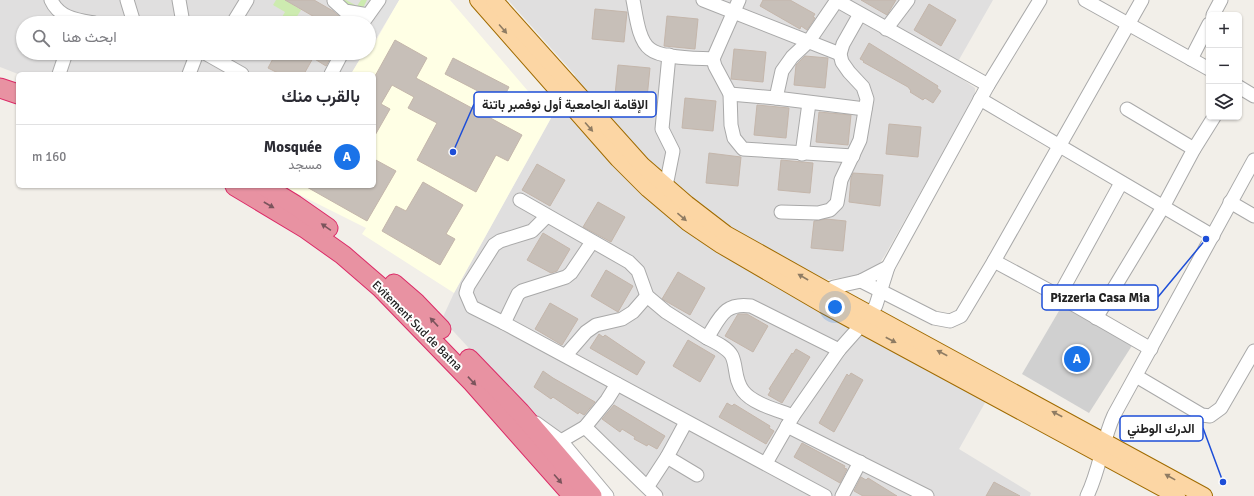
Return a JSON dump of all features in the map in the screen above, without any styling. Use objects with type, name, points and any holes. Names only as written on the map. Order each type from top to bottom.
[{"type":"highway","points":[[0,76],[16,81]]},
{"type":"highway","points":[[0,88],[16,93]]},
{"type":"highway","name":"Evitement Sud de Batna","points":[[238,188],[305,228],[343,255],[380,287],[474,383],[573,496]]},
{"type":"highway","name":"Evitement Sud de Batna","points":[[267,188],[295,205],[335,234],[416,303],[520,412],[592,496]]},
{"type":"main road","points":[[478,0],[618,159],[648,189],[687,222],[721,245],[821,295],[1103,448],[1204,496]]},
{"type":"main road","points":[[494,0],[642,165],[687,204],[726,234],[821,295]]},
{"type":"main road","points":[[1103,448],[1177,496]]},
{"type":"street","points":[[51,0],[60,13],[66,16]]},
{"type":"street","points":[[127,0],[132,16]]},
{"type":"street","points":[[179,0],[182,16]]},
{"type":"street","points":[[237,16],[247,0]]},
{"type":"street","points":[[367,16],[379,0]]},
{"type":"street","points":[[633,0],[642,35],[649,48],[655,52],[669,55],[714,59]]},
{"type":"street","points":[[703,0],[737,5],[809,41],[840,54]]},
{"type":"street","points":[[776,98],[782,71],[792,57],[809,41],[837,0],[886,29],[988,85]]},
{"type":"street","points":[[886,29],[908,0]]},
{"type":"street","points":[[766,463],[790,421],[839,350],[866,320],[876,305],[888,267],[980,99],[1040,0]]},
{"type":"street","points":[[1085,0],[1206,67]]},
{"type":"street","points":[[861,281],[934,318],[950,322],[960,316],[994,261],[1142,0]]},
{"type":"street","points":[[1215,12],[1221,0]]},
{"type":"street","points":[[334,1],[345,11],[358,16]]},
{"type":"street","points":[[737,5],[714,59],[715,66],[730,94],[731,125],[734,138],[742,149],[802,154],[853,156]]},
{"type":"street","points":[[781,212],[818,213],[830,210],[837,203],[841,180],[860,140],[867,99],[863,87],[842,62],[840,54],[843,44],[860,14]]},
{"type":"street","points":[[1191,59],[1206,30]]},
{"type":"street","points":[[666,186],[673,151],[664,134],[662,125],[669,55]]},
{"type":"street","points":[[59,72],[63,60]]},
{"type":"street","points":[[190,72],[194,60]]},
{"type":"street","points":[[217,60],[238,72]]},
{"type":"street","points":[[332,72],[338,60]]},
{"type":"street","points":[[1242,89],[1254,96]]},
{"type":"street","points":[[730,94],[865,109]]},
{"type":"street","points":[[980,99],[1212,236]]},
{"type":"street","points":[[802,154],[809,103]]},
{"type":"street","points":[[1127,109],[1194,149]]},
{"type":"street","points":[[1096,318],[1163,207],[1194,149],[1212,120]]},
{"type":"street","points":[[1087,496],[1094,482],[1108,427],[1254,160]]},
{"type":"street","points":[[1059,296],[1121,183]]},
{"type":"street","points":[[520,200],[629,262],[638,271],[648,296],[666,312],[729,352],[732,357],[735,374],[744,392],[756,401],[860,462],[925,496]]},
{"type":"street","points":[[1230,202],[1254,216]]},
{"type":"street","points":[[547,216],[532,231],[525,235],[500,241],[494,245],[468,286],[466,293],[472,307],[566,355],[686,422],[766,463],[823,495]]},
{"type":"street","points":[[504,323],[518,294],[522,291],[566,277],[572,273],[592,242]]},
{"type":"street","points":[[994,261],[1059,296],[1151,349]]},
{"type":"street","points":[[821,295],[861,281],[888,267]]},
{"type":"street","points":[[566,355],[586,332],[596,325],[622,319],[633,312],[648,296]]},
{"type":"street","points":[[707,338],[725,310],[735,305],[743,305],[751,306],[839,350]]},
{"type":"street","points":[[1136,376],[1202,415],[1210,416],[1221,408],[1254,352]]},
{"type":"street","points":[[561,441],[585,427],[607,400],[617,384]]},
{"type":"street","points":[[520,412],[561,441],[607,496]]},
{"type":"street","points":[[585,427],[652,491],[667,457],[686,422]]},
{"type":"street","points":[[667,457],[697,475]]},
{"type":"street","points":[[842,496],[860,462]]},
{"type":"shaded area","points":[[0,0],[399,0],[376,38],[376,16],[16,16],[16,60],[359,60],[352,72],[16,72],[16,73],[0,67]]},
{"type":"shaded area","points":[[388,0],[399,0],[376,38],[376,20]]},
{"type":"shaded area","points":[[399,0],[450,0],[551,118],[454,293],[362,234],[366,228],[286,188],[376,188],[376,72],[352,72],[359,60],[376,60],[376,41]]},
{"type":"shaded area","points":[[508,0],[993,0],[952,72],[975,88],[975,96],[885,255],[878,266],[863,275],[825,280],[986,401],[959,449],[1031,493],[1030,496],[665,496],[604,435],[585,421],[563,434],[528,412],[442,319],[454,293],[575,75]]},
{"type":"shaded area","points":[[1063,304],[1133,344],[1089,413],[1022,374]]},
{"type":"green space","points":[[276,0],[291,0],[290,3],[301,10],[297,16],[283,16],[285,12],[273,5]]},
{"type":"green space","points":[[336,0],[346,0],[357,6],[361,0],[367,0],[362,10],[347,8]]},
{"type":"building","points":[[285,0],[314,0],[339,16],[313,16]]},
{"type":"building","points":[[763,0],[790,0],[815,14],[813,17],[815,18],[807,30],[801,26],[800,29],[760,6]]},
{"type":"building","points":[[861,0],[896,0],[887,15]]},
{"type":"building","points":[[929,4],[956,20],[941,46],[914,30]]},
{"type":"building","points":[[595,9],[627,12],[624,42],[592,39]]},
{"type":"building","points":[[667,16],[698,19],[695,49],[664,46]]},
{"type":"building","points":[[395,40],[427,58],[416,78],[522,135],[508,161],[496,155],[476,192],[417,160],[437,123],[408,108],[414,97],[392,85],[381,104],[390,109],[376,134],[376,74]]},
{"type":"building","points":[[869,43],[938,86],[937,88],[941,91],[933,103],[925,98],[923,100],[910,92],[911,91],[908,87],[863,62],[864,61],[860,59]]},
{"type":"building","points":[[734,49],[766,52],[763,82],[731,79]]},
{"type":"building","points":[[805,56],[828,58],[825,88],[794,85],[796,65]]},
{"type":"building","points":[[453,58],[509,87],[501,103],[445,74]]},
{"type":"building","points":[[272,60],[312,60],[305,72],[276,72],[268,68]]},
{"type":"building","points":[[316,60],[329,60],[326,66]]},
{"type":"building","points":[[618,65],[650,68],[647,98],[615,95]]},
{"type":"building","points":[[685,98],[716,101],[713,131],[682,128]]},
{"type":"building","points":[[757,105],[789,108],[786,138],[754,135]]},
{"type":"building","points":[[819,112],[851,115],[848,145],[816,142]]},
{"type":"building","points":[[889,124],[921,127],[918,157],[886,154]]},
{"type":"building","points":[[709,153],[741,157],[738,186],[706,183]]},
{"type":"building","points":[[376,160],[396,171],[367,221],[309,188],[376,188]]},
{"type":"building","points":[[781,160],[813,163],[810,193],[778,190]]},
{"type":"building","points":[[537,164],[565,180],[550,206],[522,190]]},
{"type":"building","points":[[853,173],[883,175],[880,206],[849,202],[851,178]]},
{"type":"building","points":[[423,182],[463,205],[446,234],[455,239],[440,265],[382,231],[396,206],[406,211]]},
{"type":"building","points":[[598,202],[625,217],[611,242],[583,227]]},
{"type":"building","points":[[826,219],[846,221],[843,251],[811,248],[814,221]]},
{"type":"building","points":[[543,233],[570,249],[557,271],[551,273],[527,260]]},
{"type":"building","points":[[606,270],[633,286],[618,312],[591,296]]},
{"type":"building","points":[[678,272],[705,288],[690,315],[662,299]]},
{"type":"building","points":[[550,303],[578,319],[562,345],[535,329]]},
{"type":"building","points":[[738,314],[747,314],[768,326],[753,352],[725,336]]},
{"type":"building","points":[[599,334],[603,337],[605,335],[645,362],[637,375],[590,348]]},
{"type":"building","points":[[688,340],[715,356],[700,382],[673,366]]},
{"type":"building","points":[[796,349],[810,357],[782,403],[768,395],[771,390],[769,389]]},
{"type":"building","points":[[543,371],[595,402],[584,415],[579,412],[578,414],[553,397],[551,399],[534,387]]},
{"type":"building","points":[[851,373],[863,380],[834,432],[819,423],[847,374],[849,376]]},
{"type":"building","points":[[727,403],[732,406],[734,404],[770,426],[769,428],[774,431],[766,444],[719,417]]},
{"type":"building","points":[[614,405],[665,436],[657,449],[648,444],[647,446],[634,439],[635,437],[622,429],[620,432],[602,419]]},
{"type":"building","points":[[802,443],[845,466],[844,468],[847,469],[840,483],[794,457]]},
{"type":"building","points":[[861,477],[866,480],[868,478],[897,496],[863,496],[854,491]]},
{"type":"building","points":[[994,482],[1020,496],[986,496]]},
{"type":"place","name":"الإقامة الجامعية أول نوفمبر باتنة","points":[[453,152]]},
{"type":"place","name":"Pizzeria Casa Mia","points":[[1206,239]]},
{"type":"place","name":"Mosquée","points":[[1077,359]]},
{"type":"place","name":"الدرك الوطني","points":[[1223,482]]}]
